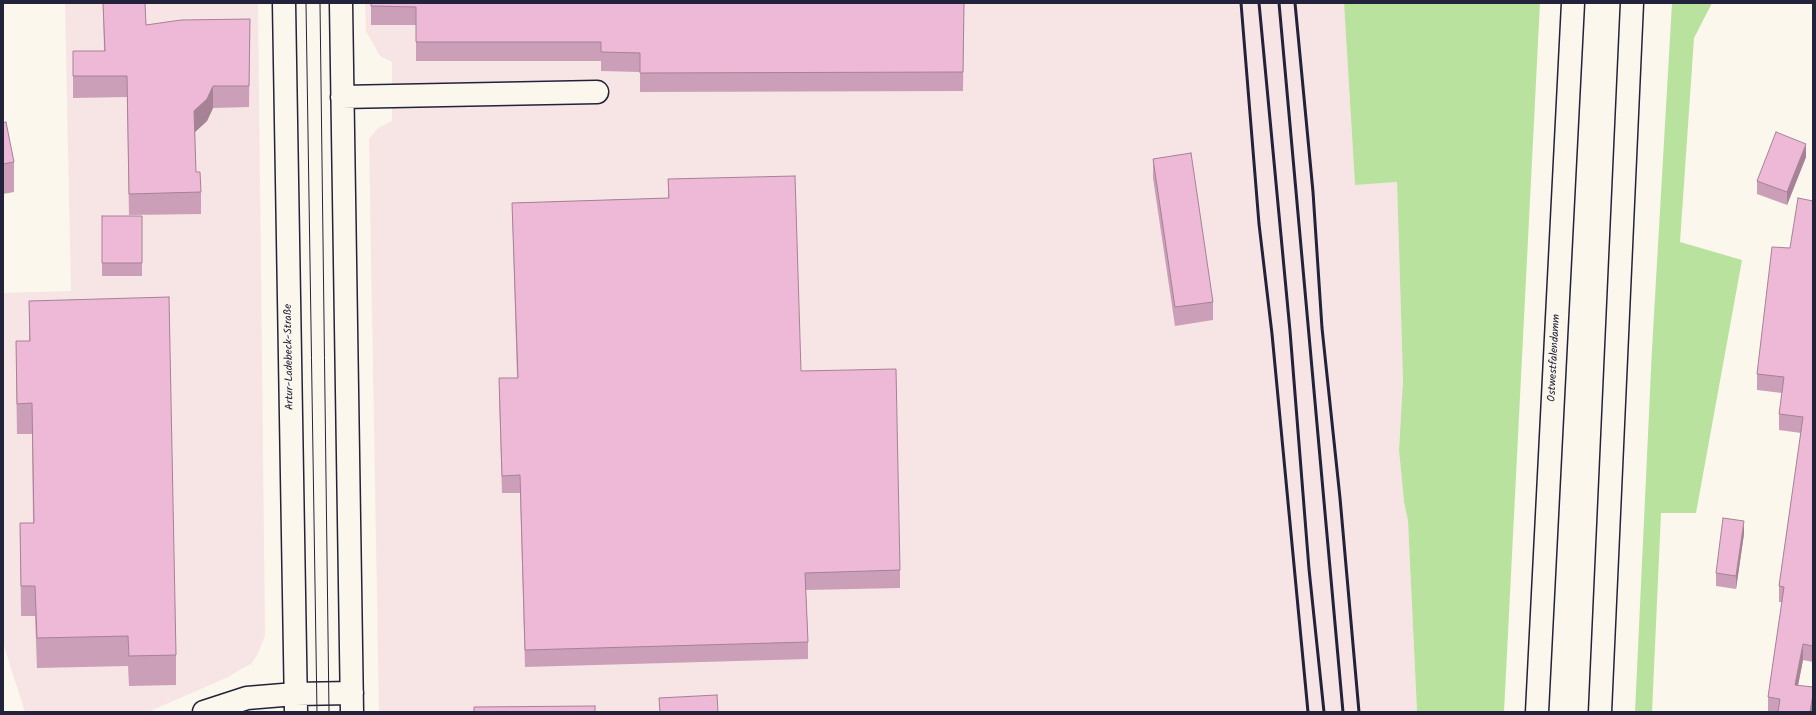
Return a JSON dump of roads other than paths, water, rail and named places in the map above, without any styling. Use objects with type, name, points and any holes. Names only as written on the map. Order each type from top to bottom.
[{"type":"main road","name":"Artur-Ladebeck-Straße","points":[[284,3],[296,703]]},
{"type":"main road","points":[[204,712],[247,698],[296,703],[352,703],[341,3]]},
{"type":"main road","name":"Ostwestfalendamm","points":[[1537,712],[1573,3]]},
{"type":"main road","points":[[1600,712],[1632,3]]},
{"type":"main road","points":[[342,96],[597,92]]},
{"type":"tram line","points":[[306,3],[317,712]]},
{"type":"tram line","points":[[320,3],[329,712]]},
{"type":"railway","points":[[1241,3],[1259,224],[1272,334],[1308,712]]},
{"type":"railway","points":[[1259,3],[1290,331],[1309,569],[1324,712]]},
{"type":"railway","points":[[1279,3],[1343,712]]},
{"type":"railway","points":[[1295,3],[1313,192],[1322,328],[1340,498],[1359,712]]}]
